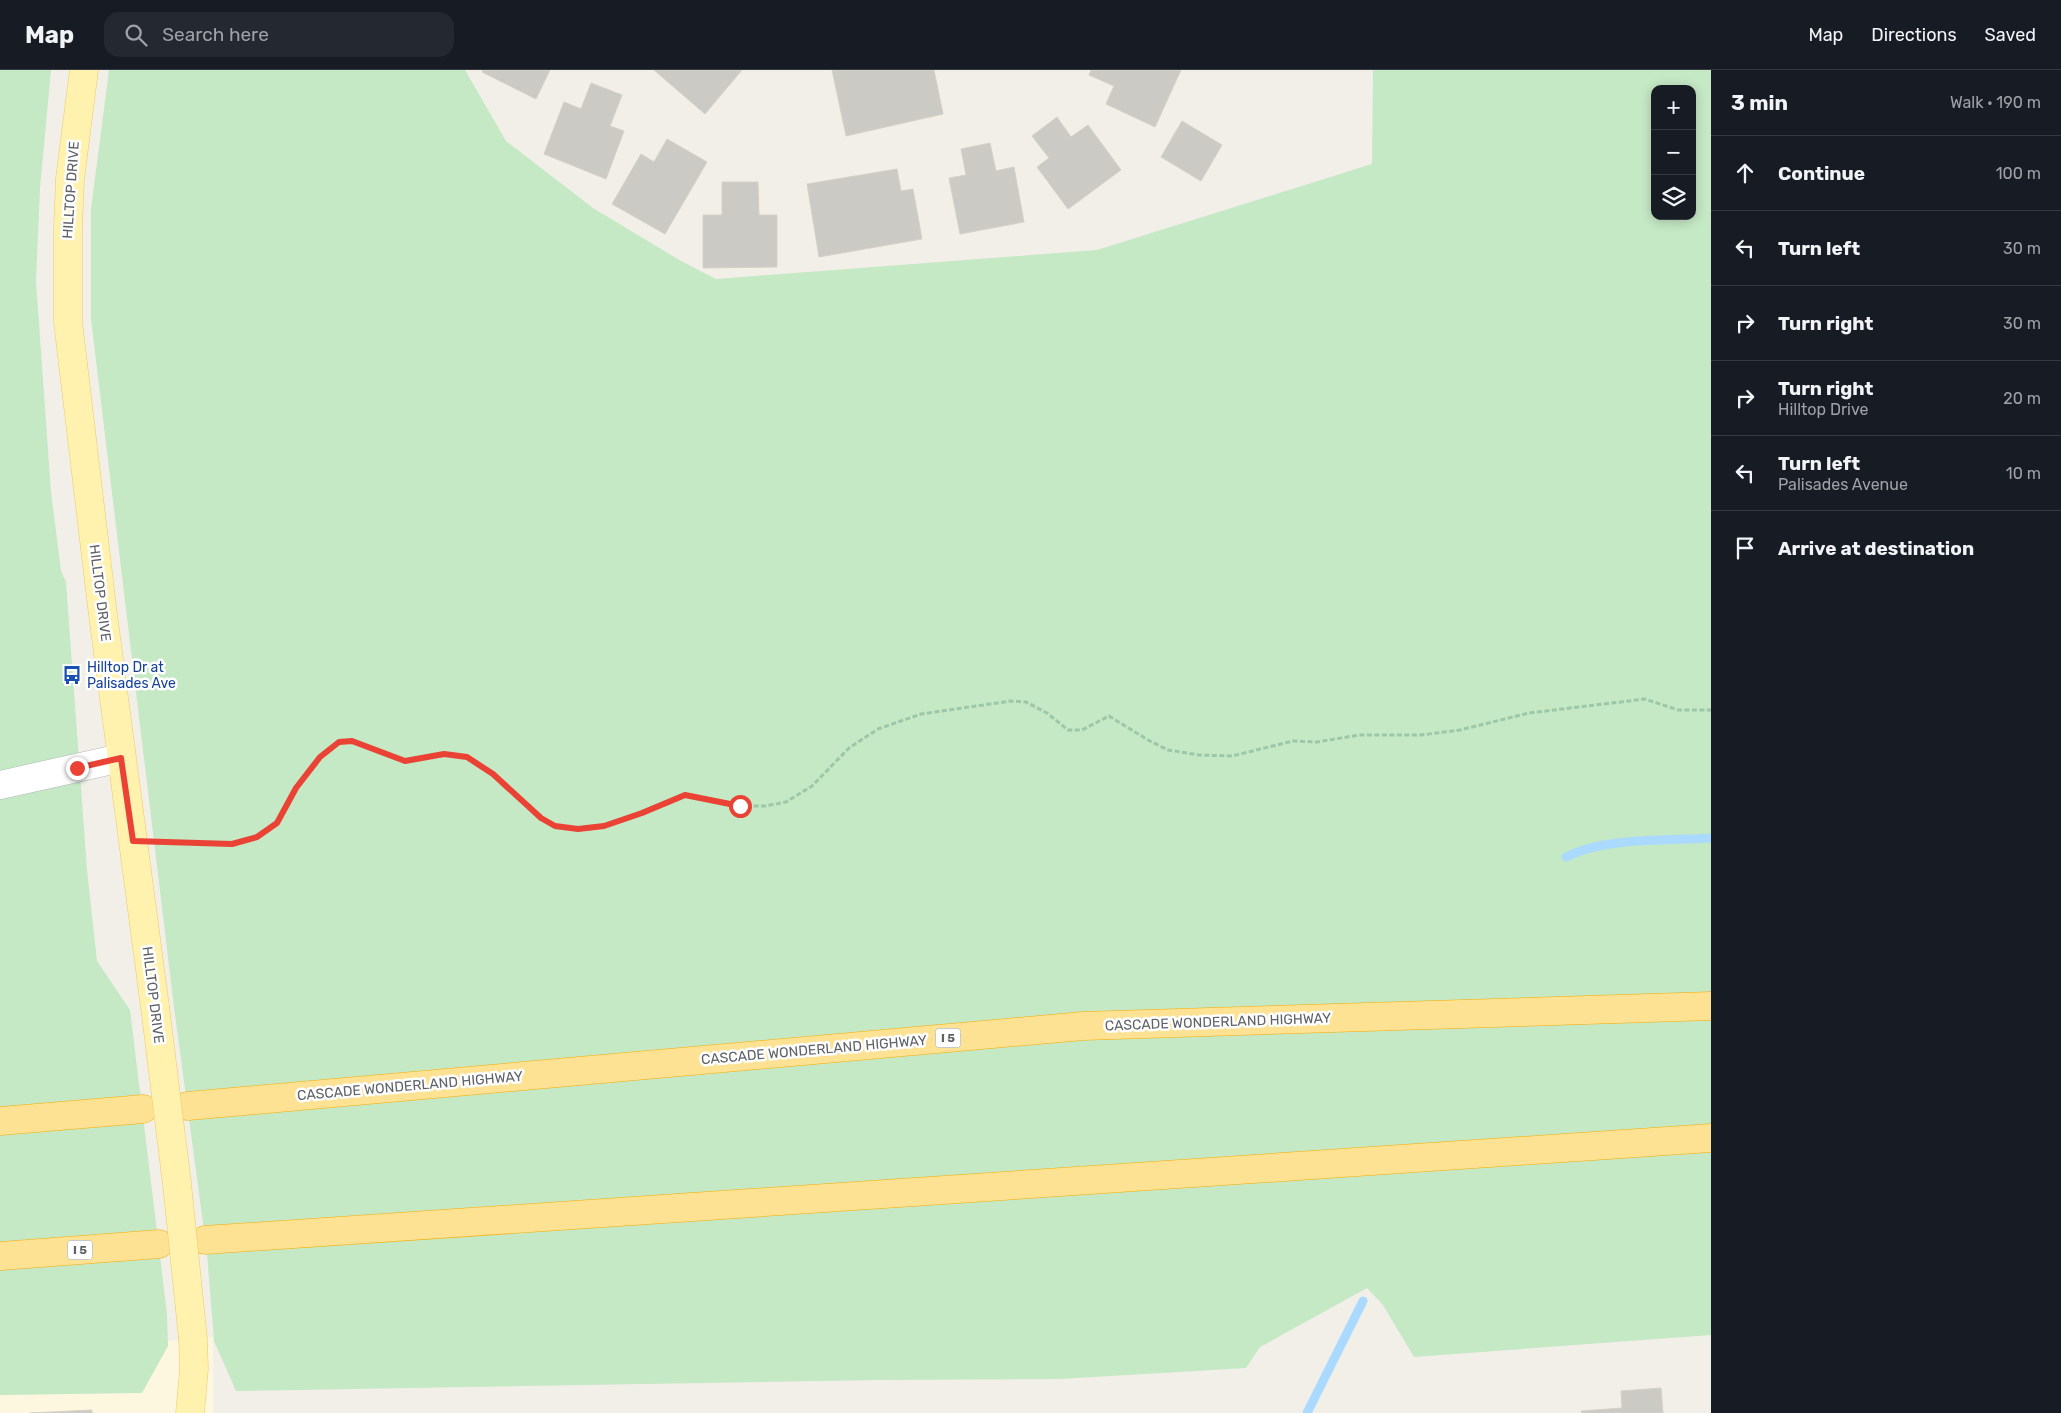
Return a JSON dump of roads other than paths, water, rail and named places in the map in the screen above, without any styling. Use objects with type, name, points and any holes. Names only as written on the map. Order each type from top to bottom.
[{"type":"highway","name":"CASCADE WONDERLAND HIGHWAY","points":[[188,1106],[1083,1026],[1711,1006]]},
{"type":"highway","points":[[0,1121],[143,1109]]},
{"type":"highway","points":[[205,1240],[1711,1138]]},
{"type":"highway","name":"I 5","points":[[0,1256],[159,1244]]},
{"type":"main road","name":"HILLTOP DRIVE","points":[[84,70],[70,179],[68,322],[121,758],[177,1184],[193,1339],[194,1369],[190,1413]]},
{"type":"street","points":[[0,785],[121,758]]},
{"type":"waterway","points":[[1566,857],[1599,846],[1618,843],[1711,838]]},
{"type":"waterway","points":[[1307,1413],[1363,1301]]},
{"type":"place","name":"Hilltop Dr at Palisades Ave","points":[[72,675]]}]
